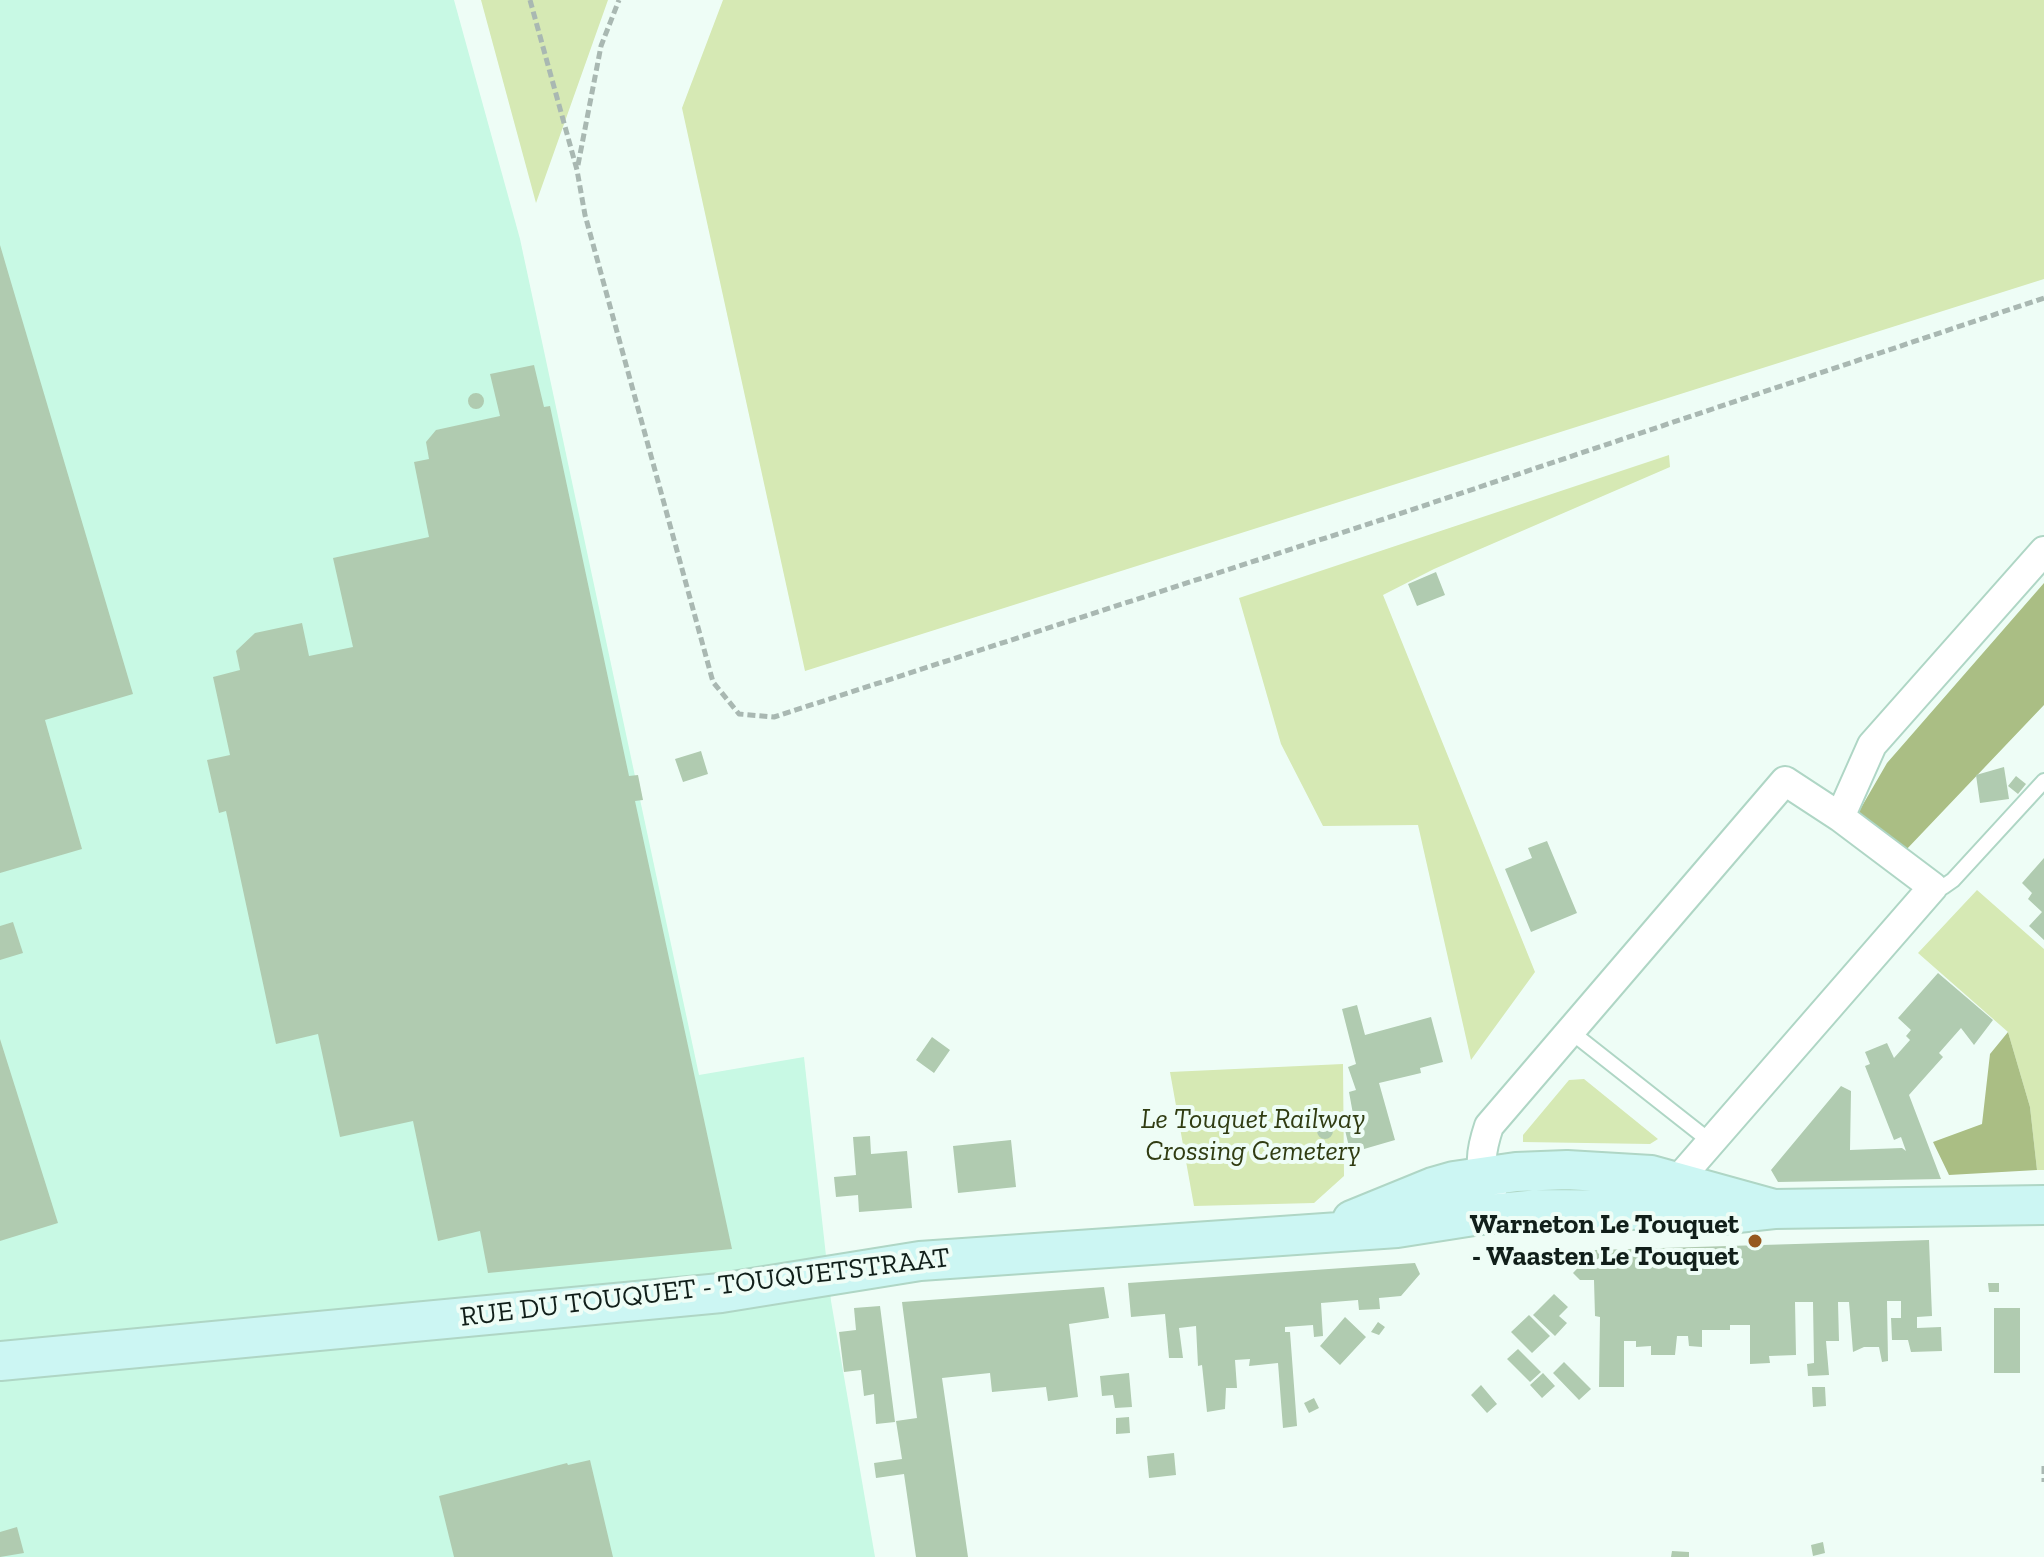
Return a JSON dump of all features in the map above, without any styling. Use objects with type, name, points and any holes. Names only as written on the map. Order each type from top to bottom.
[{"type":"main road","name":"RUE DU TOUQUET - TOUQUETSTRAAT","points":[[1314,1232],[1369,1215],[1433,1187],[1516,1172],[1596,1170],[1651,1175],[1677,1181],[1759,1211]]},
{"type":"main road","name":"RUE DU TOUQUET - TOUQUETSTRAAT","points":[[0,1361],[721,1293],[920,1261],[1397,1228],[1506,1211],[1604,1209],[1700,1214],[2044,1205]]},
{"type":"street","points":[[1840,817],[1872,745],[2044,551]]},
{"type":"street","points":[[1506,1211],[1483,1177],[1483,1143],[1489,1126],[1785,781],[1840,817],[1933,887],[1677,1181]]},
{"type":"lane","points":[[1933,887],[1943,887],[1953,880],[2044,781]]},
{"type":"lane","points":[[1570,1031],[1711,1142]]},
{"type":"path","points":[[530,0],[577,170],[585,215],[713,682],[739,714],[774,717],[1384,519],[2044,298]]},
{"type":"path","points":[[577,170],[601,46],[619,0]]},
{"type":"path","points":[[2044,1466],[2044,1482]]},
{"type":"shaded area","points":[[0,0],[454,0],[520,239],[699,1075],[804,1057],[831,1301],[875,1557],[0,1557]]},
{"type":"shaded area","points":[[2044,583],[2044,705],[1905,851],[1858,813],[1887,763]]},
{"type":"shaded area","points":[[2008,1032],[2030,1107],[2037,1170],[1949,1175],[1933,1142],[1982,1124],[1990,1054]]},
{"type":"green space","points":[[481,0],[608,0],[536,203]]},
{"type":"green space","points":[[723,0],[2044,0],[2044,279],[805,671],[682,108]]},
{"type":"green space","points":[[1669,455],[1670,467],[1434,569],[1383,595],[1535,972],[1471,1060],[1418,825],[1323,826],[1281,744],[1239,598]]},
{"type":"green space","points":[[1977,890],[2044,949],[2044,1170],[2037,1170],[2030,1107],[2008,1032],[1918,953]]},
{"type":"green space","name":"Le Touquet Railway Crossing Cemetery","points":[[1343,1064],[1344,1176],[1314,1203],[1194,1206],[1170,1072]]},
{"type":"green space","points":[[1584,1079],[1658,1139],[1650,1144],[1523,1142],[1523,1135],[1569,1080]]},
{"type":"building","points":[[0,245],[133,694],[45,720],[82,849],[0,873]]},
{"type":"building","points":[[534,365],[544,407],[550,406],[629,776],[638,775],[643,800],[635,801],[732,1249],[488,1273],[480,1231],[438,1241],[413,1121],[340,1137],[318,1034],[276,1044],[226,811],[219,813],[207,760],[230,755],[213,677],[240,670],[236,651],[255,633],[302,623],[309,656],[353,647],[333,558],[429,537],[414,462],[429,459],[426,442],[436,430],[500,416],[490,374]]},
{"type":"building","points":[[476,393],[484,401],[476,409],[468,401]]},
{"type":"building","points":[[1436,572],[1445,595],[1417,606],[1408,584]]},
{"type":"building","points":[[701,751],[708,774],[683,782],[675,759]]},
{"type":"building","points":[[2004,767],[2009,799],[1980,803],[1976,775]]},
{"type":"building","points":[[2016,776],[2026,784],[2018,794],[2008,786]]},
{"type":"building","points":[[1547,841],[1577,913],[1531,932],[1505,869],[1532,858],[1528,848]]},
{"type":"building","points":[[2044,858],[2044,940],[2029,926],[2042,912],[2028,899],[2032,893],[2022,883]]},
{"type":"building","points":[[13,922],[23,953],[0,960],[0,926]]},
{"type":"building","points":[[1938,973],[1993,1020],[1974,1045],[1961,1028],[1939,1053],[1943,1057],[1909,1095],[1941,1179],[1778,1182],[1771,1170],[1841,1086],[1851,1091],[1850,1150],[1902,1148],[1906,1151],[1901,1137],[1894,1140],[1865,1066],[1870,1064],[1865,1052],[1887,1043],[1894,1058],[1910,1040],[1906,1036],[1911,1030],[1898,1018]]},
{"type":"building","points":[[1357,1005],[1365,1035],[1431,1017],[1443,1062],[1420,1068],[1421,1073],[1379,1083],[1395,1140],[1364,1149],[1363,1144],[1349,1147],[1342,1117],[1353,1114],[1349,1092],[1356,1090],[1348,1067],[1356,1064],[1342,1009]]},
{"type":"building","points":[[932,1037],[950,1050],[934,1073],[916,1060]]},
{"type":"building","points":[[0,1039],[58,1223],[0,1241]]},
{"type":"building","points":[[1325,1123],[1331,1125],[1331,1137],[1325,1139],[1319,1137],[1317,1131],[1319,1125]]},
{"type":"building","points":[[870,1136],[871,1154],[907,1151],[912,1208],[859,1212],[858,1195],[836,1197],[834,1177],[856,1175],[853,1137]]},
{"type":"building","points":[[1011,1140],[1016,1187],[958,1193],[953,1146]]},
{"type":"building","points":[[1929,1240],[1932,1316],[1917,1317],[1917,1328],[1941,1327],[1942,1351],[1911,1352],[1908,1340],[1892,1340],[1891,1318],[1901,1318],[1901,1301],[1887,1301],[1888,1361],[1882,1362],[1879,1347],[1864,1347],[1853,1352],[1849,1302],[1838,1302],[1839,1341],[1826,1341],[1829,1375],[1808,1376],[1807,1364],[1814,1363],[1813,1302],[1795,1302],[1796,1355],[1769,1356],[1770,1363],[1750,1364],[1750,1325],[1730,1325],[1730,1330],[1702,1330],[1702,1347],[1689,1346],[1688,1336],[1677,1336],[1675,1355],[1651,1355],[1651,1346],[1636,1347],[1636,1341],[1624,1341],[1624,1387],[1599,1387],[1600,1317],[1595,1316],[1594,1280],[1580,1280],[1573,1273],[1595,1250]]},
{"type":"building","points":[[1415,1263],[1420,1274],[1401,1296],[1379,1298],[1380,1309],[1359,1310],[1358,1300],[1321,1303],[1323,1336],[1314,1337],[1313,1325],[1285,1327],[1285,1332],[1290,1332],[1297,1426],[1283,1428],[1278,1363],[1249,1366],[1250,1359],[1235,1360],[1237,1388],[1226,1388],[1225,1409],[1207,1412],[1202,1365],[1198,1366],[1196,1326],[1179,1328],[1183,1358],[1169,1358],[1165,1314],[1131,1317],[1128,1283]]},
{"type":"building","points":[[1988,1283],[1999,1283],[1999,1292],[1989,1292]]},
{"type":"building","points":[[1104,1287],[1109,1318],[1069,1324],[1078,1397],[1048,1401],[1046,1387],[992,1392],[990,1373],[942,1378],[968,1557],[916,1557],[904,1474],[876,1478],[874,1463],[902,1459],[896,1421],[917,1418],[902,1302]]},
{"type":"building","points":[[1554,1294],[1568,1307],[1559,1316],[1567,1323],[1555,1336],[1533,1315]]},
{"type":"building","points":[[880,1306],[895,1422],[876,1424],[874,1394],[864,1396],[861,1370],[844,1372],[839,1332],[856,1330],[854,1308]]},
{"type":"building","points":[[1994,1308],[2020,1308],[2020,1373],[1994,1373]]},
{"type":"building","points":[[1529,1315],[1550,1336],[1532,1353],[1511,1332]]},
{"type":"building","points":[[1345,1317],[1366,1337],[1340,1365],[1320,1346]]},
{"type":"building","points":[[1378,1322],[1385,1327],[1379,1335],[1371,1332]]},
{"type":"building","points":[[1518,1349],[1541,1372],[1530,1382],[1507,1359]]},
{"type":"building","points":[[1564,1362],[1591,1389],[1579,1400],[1553,1373]]},
{"type":"building","points":[[1129,1373],[1132,1407],[1115,1408],[1113,1395],[1102,1396],[1100,1376]]},
{"type":"building","points":[[1543,1373],[1555,1386],[1542,1398],[1530,1385]]},
{"type":"building","points":[[1481,1385],[1497,1404],[1487,1413],[1471,1395]]},
{"type":"building","points":[[1812,1387],[1825,1387],[1826,1406],[1813,1407]]},
{"type":"building","points":[[1314,1398],[1319,1408],[1309,1413],[1304,1403]]},
{"type":"building","points":[[1129,1417],[1130,1433],[1116,1434],[1116,1418]]},
{"type":"building","points":[[1174,1453],[1176,1475],[1149,1478],[1147,1456]]},
{"type":"building","points":[[590,1460],[613,1557],[454,1557],[439,1496],[567,1463]]},
{"type":"building","points":[[17,1527],[24,1553],[0,1557],[0,1532]]},
{"type":"building","points":[[1823,1542],[1825,1553],[1813,1556],[1811,1545]]},
{"type":"building","points":[[1672,1551],[1689,1552],[1689,1557],[1671,1557]]},
{"type":"place","name":"Warneton Le Touquet - Waasten Le Touquet","points":[[1755,1241]]}]
